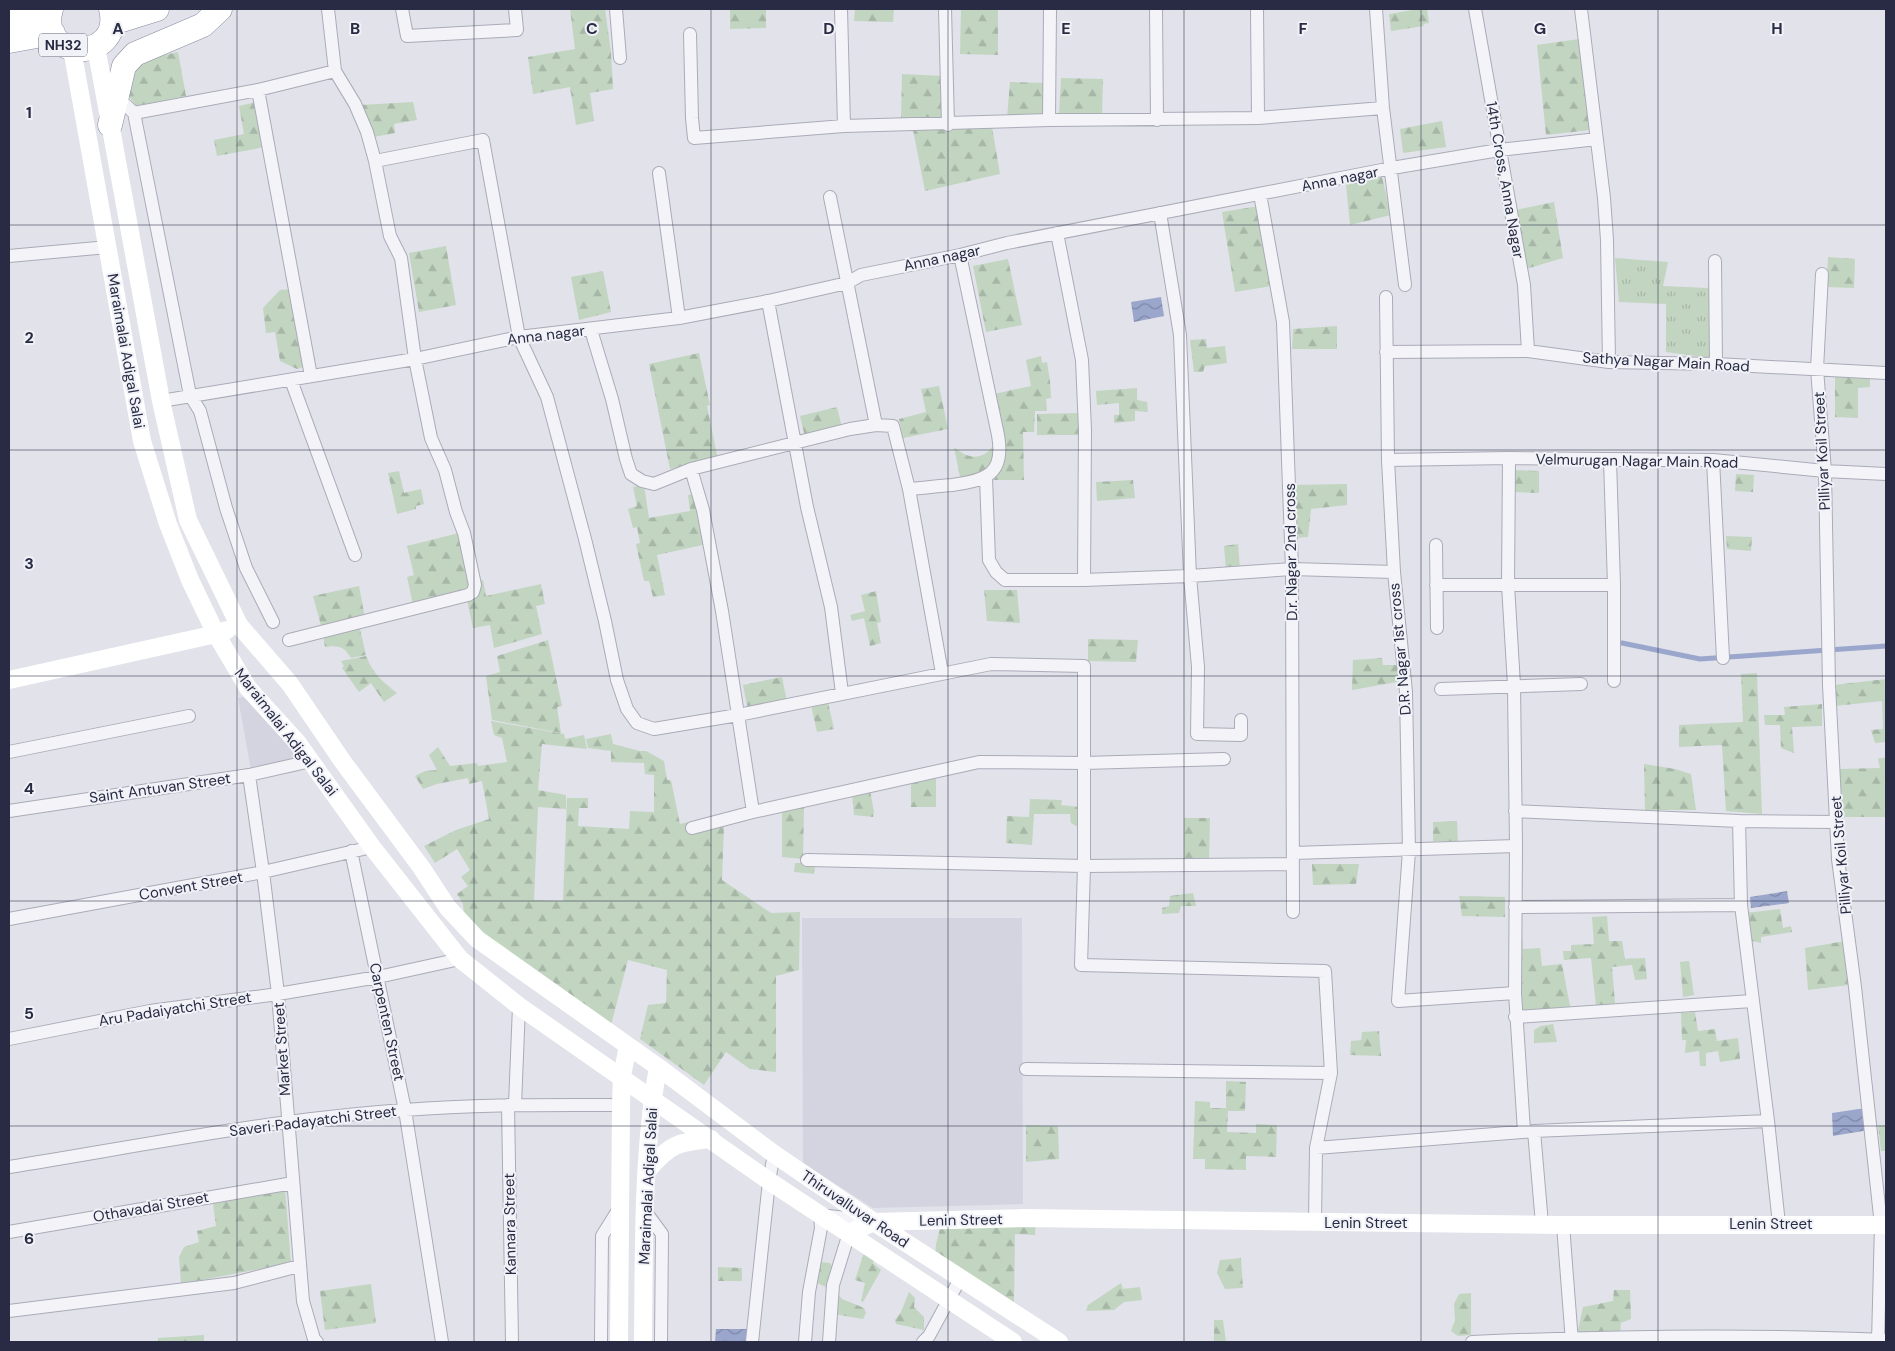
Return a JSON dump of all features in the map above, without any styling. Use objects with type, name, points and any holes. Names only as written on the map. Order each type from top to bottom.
[{"type":"highway","name":"NH32","points":[[51,17],[64,46],[80,50],[96,46],[106,37],[111,16],[157,9]]},
{"type":"highway","points":[[110,125],[126,106],[124,66],[135,54],[203,25],[220,9]]},
{"type":"highway","name":"NH32","points":[[9,18],[51,17]]},
{"type":"highway","name":"NH32","points":[[9,41],[51,17]]},
{"type":"main road","name":"Maraimalai Adigal Salai","points":[[96,46],[160,401],[188,520],[239,625],[290,684],[343,762],[421,867],[448,908],[477,940],[658,1067],[652,1097],[645,1211],[643,1342]]},
{"type":"main road","name":"Maraimalai Adigal Salai","points":[[72,49],[142,441],[168,524],[190,580],[216,634],[248,688],[297,742],[372,847],[460,959],[519,1006],[622,1076]]},
{"type":"main road","points":[[9,680],[216,634],[239,625]]},
{"type":"main road","name":"Maraimalai Adigal Salai","points":[[619,1342],[621,1105],[622,1076],[628,1046]]},
{"type":"main road","name":"Thiruvalluvar Road","points":[[658,1067],[774,1154],[960,1279],[1059,1342]]},
{"type":"main road","name":"Thiruvalluvar Road","points":[[622,1076],[769,1181],[1013,1342]]},
{"type":"main road","points":[[648,1170],[662,1152],[674,1146],[689,1141],[711,1139]]},
{"type":"main road","name":"Lenin Street","points":[[849,1233],[874,1222],[1030,1218],[1564,1225],[1884,1225]]},
{"type":"street","points":[[289,640],[468,595],[473,592],[475,585],[464,533],[456,512],[445,470],[431,438],[415,358],[401,258],[390,236],[375,161],[367,132],[355,104],[335,71],[328,9]]},
{"type":"street","points":[[402,9],[407,36],[517,30],[515,9]]},
{"type":"street","points":[[616,9],[620,58]]},
{"type":"street","points":[[841,9],[844,126]]},
{"type":"street","points":[[945,9],[948,124]]},
{"type":"street","points":[[1049,120],[1050,9]]},
{"type":"street","points":[[1156,9],[1157,120]]},
{"type":"street","points":[[1257,9],[1258,118]]},
{"type":"street","points":[[1376,9],[1383,108],[1392,168],[1405,285]]},
{"type":"street","name":"14th Cross, Anna Nagar","points":[[1475,9],[1524,285],[1528,351]]},
{"type":"street","points":[[1581,9],[1607,240],[1609,362]]},
{"type":"street","points":[[690,34],[694,138],[844,126],[1049,120],[1258,118],[1383,108]]},
{"type":"street","points":[[273,622],[246,568],[226,508],[200,411],[190,395],[126,106],[258,90],[335,71]]},
{"type":"street","points":[[258,90],[311,376]]},
{"type":"street","name":"Anna nagar","points":[[160,401],[415,358],[519,337],[591,330],[679,318],[768,301],[847,283],[860,275],[960,255],[1007,242],[1392,168],[1499,150],[1597,139]]},
{"type":"street","points":[[375,161],[483,140],[519,337],[547,397],[605,621],[616,680],[627,709],[636,723],[654,729],[738,716],[842,693],[991,664],[1084,666],[1084,866],[1081,965],[1325,971],[1331,1073],[1316,1148],[1315,1222]]},
{"type":"street","points":[[658,173],[679,318]]},
{"type":"street","name":"D.r. Nagar 2nd cross","points":[[1260,194],[1283,322],[1292,569],[1293,912]]},
{"type":"street","points":[[830,197],[876,425]]},
{"type":"street","points":[[1160,213],[1180,335],[1190,576],[1198,668],[1196,734],[1241,735],[1241,720]]},
{"type":"street","points":[[1057,233],[1082,360],[1085,430],[1084,580]]},
{"type":"street","points":[[9,256],[108,247]]},
{"type":"street","points":[[909,489],[973,482],[986,477],[996,466],[1000,455],[1000,446],[960,255]]},
{"type":"street","points":[[1715,261],[1716,364]]},
{"type":"street","name":"Pilliyar Koil Street","points":[[1822,274],[1817,369],[1825,471],[1829,685],[1838,859],[1856,987],[1884,1225],[1881,1341]]},
{"type":"street","name":"D.R. Nagar 1st cross","points":[[1386,297],[1388,460],[1394,572],[1406,692],[1409,851],[1398,1001],[1515,994]]},
{"type":"street","points":[[768,301],[807,507],[831,607],[842,693]]},
{"type":"street","points":[[591,330],[631,474],[642,481],[654,484],[691,469],[850,429],[876,425],[893,426],[909,489],[942,673]]},
{"type":"street","name":"Sathya Nagar Main Road","points":[[1386,352],[1528,351],[1609,362],[1716,364],[1886,373]]},
{"type":"street","points":[[291,380],[355,555]]},
{"type":"street","points":[[1509,458],[1508,585],[1514,685],[1516,846],[1515,1017],[1542,1224]]},
{"type":"street","name":"Velmurugan Nagar Main Road","points":[[1388,460],[1509,458],[1713,460],[1825,471],[1886,474]]},
{"type":"street","points":[[1610,460],[1614,585],[1614,681]]},
{"type":"street","points":[[1713,460],[1722,658]]},
{"type":"street","points":[[691,469],[703,510],[738,716],[752,812]]},
{"type":"street","points":[[986,477],[989,560],[996,572],[1005,580],[1084,580],[1190,576],[1292,569],[1394,572]]},
{"type":"street","points":[[1436,545],[1437,628]]},
{"type":"street","points":[[1436,585],[1614,585]]},
{"type":"street","points":[[1441,689],[1581,684]]},
{"type":"street","points":[[9,752],[189,716]]},
{"type":"street","points":[[692,828],[752,812],[978,762],[1084,763],[1224,759]]},
{"type":"street","name":"Saint Antuvan Street","points":[[9,811],[249,775],[311,761]]},
{"type":"street","name":"Market Street","points":[[249,775],[278,994],[299,1266],[303,1301],[312,1341]]},
{"type":"street","points":[[1515,811],[1740,821],[1837,822]]},
{"type":"street","points":[[1740,821],[1741,905],[1779,1224]]},
{"type":"street","points":[[807,860],[1084,866],[1293,859],[1516,846]]},
{"type":"street","name":"Convent Street","points":[[9,919],[263,872],[372,847]]},
{"type":"street","name":"Carpenten Street","points":[[352,851],[405,1110],[442,1342]]},
{"type":"street","points":[[1515,907],[1741,905]]},
{"type":"street","name":"Aru Padaiyatchi Street","points":[[9,1039],[150,1011],[278,994],[378,977],[460,959]]},
{"type":"street","points":[[1515,1017],[1752,1001]]},
{"type":"street","name":"Kannara Street","points":[[512,1342],[512,1105],[519,1006]]},
{"type":"street","points":[[1026,1069],[1331,1073]]},
{"type":"street","name":"Saveri Padayatchi Street","points":[[9,1167],[287,1122],[405,1110],[512,1105],[621,1105]]},
{"type":"street","points":[[1316,1148],[1529,1131],[1768,1121]]},
{"type":"street","points":[[752,1342],[769,1181],[774,1154]]},
{"type":"street","name":"Othavadai Street","points":[[9,1232],[293,1183]]},
{"type":"street","points":[[601,1342],[602,1236],[620,1206]]},
{"type":"street","points":[[645,1211],[662,1234],[661,1342]]},
{"type":"street","points":[[805,1342],[809,1292],[821,1228],[820,1214],[874,1222]]},
{"type":"street","points":[[1564,1225],[1572,1340]]},
{"type":"street","points":[[829,1342],[833,1284],[849,1233]]},
{"type":"street","points":[[9,1311],[234,1283],[299,1266]]},
{"type":"street","points":[[928,1340],[960,1279]]},
{"type":"street","points":[[1472,1342],[1647,1339],[1881,1341]]},
{"type":"shaded area","points":[[260,694],[301,759],[251,770],[238,698]]},
{"type":"shaded area","points":[[802,918],[1022,918],[1023,1204],[873,1208],[803,1163]]},
{"type":"green space","points":[[570,9],[605,9],[611,52],[613,89],[590,93],[594,121],[576,125],[570,87],[533,94],[528,57],[575,49]]},
{"type":"green space","points":[[730,9],[766,9],[766,28],[730,29]]},
{"type":"green space","points":[[855,9],[894,9],[893,22],[854,21]]},
{"type":"green space","points":[[961,9],[998,9],[998,55],[960,54]]},
{"type":"green space","points":[[1427,9],[1429,23],[1423,24],[1424,26],[1391,31],[1389,14]]},
{"type":"green space","points":[[1579,39],[1590,130],[1546,135],[1537,45]]},
{"type":"green space","points":[[178,52],[186,96],[136,106],[128,95],[132,71],[140,61]]},
{"type":"green space","points":[[902,74],[943,76],[943,120],[901,120]]},
{"type":"green space","points":[[1061,78],[1103,79],[1102,115],[1059,115]]},
{"type":"green space","points":[[1010,82],[1047,83],[1046,117],[1007,118]]},
{"type":"green space","points":[[256,102],[265,147],[217,156],[214,140],[244,134],[239,106]]},
{"type":"green space","points":[[413,102],[417,120],[394,124],[395,133],[374,137],[361,105]]},
{"type":"green space","points":[[1442,121],[1446,147],[1403,153],[1400,129]]},
{"type":"green space","points":[[992,127],[1000,174],[925,191],[913,130]]},
{"type":"green space","points":[[1382,177],[1391,215],[1350,225],[1346,184]]},
{"type":"green space","points":[[1554,202],[1563,258],[1526,269],[1516,210]]},
{"type":"green space","points":[[1259,206],[1272,286],[1235,292],[1222,212]]},
{"type":"green space","points":[[446,246],[456,305],[419,312],[409,253]]},
{"type":"green space","points":[[1828,257],[1855,259],[1854,288],[1827,287]]},
{"type":"green space","points":[[1615,258],[1668,262],[1663,286],[1709,288],[1711,358],[1666,352],[1666,304],[1619,302]]},
{"type":"green space","points":[[1008,259],[1022,325],[986,332],[973,266]]},
{"type":"green space","points":[[603,271],[611,312],[579,320],[571,277]]},
{"type":"green space","points":[[291,289],[306,366],[297,369],[280,361],[275,332],[266,333],[263,308],[280,290]]},
{"type":"green space","points":[[1337,326],[1337,349],[1292,349],[1293,329]]},
{"type":"green space","points":[[1206,339],[1207,348],[1225,346],[1227,363],[1205,366],[1203,372],[1194,372],[1190,340]]},
{"type":"green space","points":[[699,353],[710,405],[707,406],[718,460],[670,469],[649,364]]},
{"type":"green space","points":[[1041,356],[1042,363],[1047,362],[1051,398],[1046,399],[1047,411],[1035,411],[1034,432],[1023,432],[1024,480],[994,480],[994,394],[1031,386],[1026,360]]},
{"type":"green space","points":[[1835,376],[1870,376],[1870,387],[1858,388],[1858,418],[1835,417]]},
{"type":"green space","points":[[939,386],[948,429],[903,438],[899,419],[926,412],[921,389]]},
{"type":"green space","points":[[1137,388],[1137,400],[1147,402],[1148,412],[1135,411],[1135,421],[1114,423],[1114,415],[1119,415],[1119,403],[1097,405],[1096,391]]},
{"type":"green space","points":[[837,407],[842,428],[805,437],[800,416]]},
{"type":"green space","points":[[1080,413],[1080,435],[1037,435],[1037,414]]},
{"type":"green space","points":[[995,444],[992,460],[986,471],[976,476],[960,477],[954,447],[965,454],[975,457],[990,450]]},
{"type":"green space","points":[[1514,470],[1539,471],[1539,493],[1514,492]]},
{"type":"green space","points":[[399,471],[404,493],[421,489],[424,504],[416,506],[416,509],[397,514],[388,473]]},
{"type":"green space","points":[[1736,474],[1754,475],[1753,492],[1735,491]]},
{"type":"green space","points":[[1133,480],[1135,498],[1097,501],[1096,482]]},
{"type":"green space","points":[[1347,484],[1347,505],[1311,509],[1308,537],[1291,538],[1293,485]]},
{"type":"green space","points":[[644,485],[649,518],[690,511],[688,495],[695,494],[707,544],[657,555],[665,595],[653,597],[649,581],[644,581],[636,544],[640,543],[637,527],[633,528],[628,509],[637,506],[633,487]]},
{"type":"green space","points":[[459,533],[470,580],[467,591],[413,605],[407,577],[414,575],[407,546]]},
{"type":"green space","points":[[1726,536],[1752,537],[1751,551],[1727,549]]},
{"type":"green space","points":[[1238,544],[1240,569],[1226,571],[1224,546]]},
{"type":"green space","points":[[483,580],[486,596],[541,584],[545,604],[536,606],[542,634],[494,648],[490,625],[473,628],[467,600],[480,581]]},
{"type":"green space","points":[[359,586],[365,618],[322,629],[313,596]]},
{"type":"green space","points":[[984,590],[1017,590],[1020,623],[987,621]]},
{"type":"green space","points":[[876,591],[881,622],[877,623],[881,643],[870,646],[864,618],[852,621],[850,615],[865,611],[861,595]]},
{"type":"green space","points":[[359,625],[366,655],[351,658],[340,647],[325,647],[323,634]]},
{"type":"green space","points":[[1088,639],[1138,640],[1136,662],[1088,661]]},
{"type":"green space","points":[[548,640],[562,706],[557,707],[561,733],[492,720],[486,676],[500,672],[497,656]]},
{"type":"green space","points":[[366,656],[379,677],[397,693],[384,702],[371,683],[359,692],[342,668],[344,666],[341,661]]},
{"type":"green space","points":[[1382,658],[1383,665],[1397,665],[1397,682],[1352,690],[1353,660]]},
{"type":"green space","points":[[1757,673],[1762,814],[1726,811],[1722,745],[1679,747],[1679,725],[1743,722],[1741,674]]},
{"type":"green space","points":[[782,677],[787,702],[748,710],[743,685]]},
{"type":"green space","points":[[1886,679],[1886,742],[1875,743],[1871,730],[1883,729],[1882,701],[1835,706],[1834,685]]},
{"type":"green space","points":[[828,702],[834,729],[817,732],[811,705]]},
{"type":"green space","points":[[1822,704],[1822,726],[1792,727],[1794,753],[1781,748],[1780,725],[1765,725],[1764,715],[1785,715],[1784,707]]},
{"type":"green space","points":[[491,721],[564,734],[565,739],[584,735],[587,749],[542,744],[538,790],[566,795],[566,809],[538,807],[534,900],[563,901],[567,798],[588,798],[588,808],[579,808],[578,826],[629,829],[630,811],[654,812],[654,775],[645,774],[644,763],[611,762],[611,751],[588,748],[586,739],[611,734],[613,744],[646,751],[664,761],[667,780],[671,780],[680,824],[688,822],[691,835],[724,826],[722,880],[771,913],[800,912],[799,970],[776,976],[776,1072],[750,1069],[726,1052],[704,1085],[640,1039],[648,1005],[666,1003],[667,970],[628,960],[611,1025],[484,936],[464,914],[463,904],[457,894],[468,886],[461,877],[470,870],[457,849],[435,863],[424,846],[456,830],[489,819],[482,781],[469,784],[468,778],[437,784],[423,789],[415,776],[425,771],[437,770],[429,755],[438,747],[450,766],[477,763],[478,766],[507,762],[502,738],[494,735]]},
{"type":"green space","points":[[1886,757],[1886,817],[1841,817],[1838,769],[1880,768],[1878,759]]},
{"type":"green space","points":[[1644,764],[1675,769],[1691,774],[1696,810],[1645,810]]},
{"type":"green space","points":[[936,776],[936,807],[911,807],[911,781]]},
{"type":"green space","points":[[870,790],[874,812],[873,817],[854,815],[852,794]]},
{"type":"green space","points":[[1030,799],[1062,800],[1061,805],[1079,807],[1078,827],[1071,823],[1070,814],[1034,814],[1032,845],[1006,843],[1007,816],[1029,817]]},
{"type":"green space","points":[[804,805],[803,859],[782,857],[782,809]]},
{"type":"green space","points":[[1184,818],[1210,818],[1209,862],[1184,862]]},
{"type":"green space","points":[[1457,821],[1458,842],[1433,841],[1433,822]]},
{"type":"green space","points":[[795,863],[815,863],[814,874],[794,872]]},
{"type":"green space","points":[[1312,864],[1359,864],[1356,884],[1313,885]]},
{"type":"green space","points":[[1193,893],[1196,906],[1181,906],[1179,913],[1162,914],[1162,908],[1169,906],[1170,896]]},
{"type":"green space","points":[[1459,896],[1505,897],[1505,917],[1462,916]]},
{"type":"green space","points":[[1780,909],[1783,928],[1791,926],[1792,932],[1761,937],[1761,943],[1747,940],[1745,913]]},
{"type":"green space","points":[[1607,916],[1609,941],[1622,941],[1625,959],[1645,958],[1647,979],[1635,980],[1632,965],[1612,967],[1615,1003],[1596,1006],[1591,958],[1564,960],[1563,951],[1571,951],[1571,945],[1594,944],[1592,917]]},
{"type":"green space","points":[[1522,934],[1523,949],[1540,948],[1542,966],[1562,964],[1571,1011],[1518,1014]]},
{"type":"green space","points":[[1845,941],[1849,985],[1808,990],[1805,948]]},
{"type":"green space","points":[[1689,961],[1694,995],[1683,997],[1680,962]]},
{"type":"green space","points":[[1695,1012],[1698,1031],[1715,1029],[1717,1041],[1738,1038],[1740,1059],[1720,1062],[1718,1051],[1706,1053],[1706,1066],[1700,1066],[1699,1051],[1685,1053],[1686,1040],[1682,1040],[1681,1013]]},
{"type":"green space","points":[[1553,1024],[1557,1042],[1534,1043],[1534,1030],[1541,1026]]},
{"type":"green space","points":[[1379,1031],[1381,1056],[1350,1055],[1351,1041],[1361,1040],[1362,1032]]},
{"type":"green space","points":[[1226,1081],[1246,1082],[1245,1111],[1228,1111],[1227,1132],[1256,1133],[1256,1124],[1277,1125],[1276,1157],[1246,1156],[1246,1170],[1205,1169],[1205,1159],[1193,1159],[1195,1101],[1210,1102],[1210,1108],[1226,1108]]},
{"type":"green space","points":[[1026,1125],[1058,1126],[1059,1159],[1026,1162]]},
{"type":"green space","points":[[1878,1125],[1886,1125],[1886,1151],[1881,1151]]},
{"type":"green space","points":[[285,1188],[291,1263],[181,1284],[179,1257],[184,1247],[199,1242],[197,1231],[216,1226],[213,1203]]},
{"type":"green space","points":[[1036,1218],[1035,1235],[1015,1234],[1014,1301],[1011,1305],[935,1259],[940,1229],[952,1220]]},
{"type":"green space","points":[[866,1247],[876,1255],[873,1263],[881,1270],[863,1302],[861,1301],[865,1283],[855,1280]]},
{"type":"green space","points":[[1241,1258],[1243,1288],[1225,1289],[1217,1273],[1220,1260]]},
{"type":"green space","points":[[820,1262],[830,1263],[832,1266],[832,1272],[826,1287],[815,1282]]},
{"type":"green space","points":[[718,1267],[742,1268],[742,1281],[718,1281]]},
{"type":"green space","points":[[1121,1283],[1123,1289],[1140,1287],[1142,1300],[1124,1302],[1114,1310],[1086,1311],[1088,1305]]},
{"type":"green space","points":[[371,1284],[376,1323],[325,1330],[320,1291]]},
{"type":"green space","points":[[1614,1290],[1630,1290],[1631,1319],[1621,1323],[1620,1334],[1577,1335],[1583,1307],[1613,1301]]},
{"type":"green space","points":[[909,1292],[915,1298],[914,1307],[924,1317],[924,1330],[896,1324],[895,1320],[901,1312]]},
{"type":"green space","points":[[1471,1293],[1471,1335],[1458,1336],[1451,1331],[1455,1320],[1454,1304],[1459,1294]]},
{"type":"green space","points":[[838,1294],[842,1299],[864,1308],[866,1313],[863,1319],[834,1314]]},
{"type":"green space","points":[[1214,1320],[1223,1320],[1226,1342],[1214,1342]]},
{"type":"green space","points":[[204,1335],[204,1342],[158,1342],[158,1338]]},
{"type":"water","points":[[1161,297],[1164,316],[1134,322],[1131,302]]},
{"type":"water","points":[[1787,891],[1789,903],[1751,908],[1750,897]]},
{"type":"water","points":[[1866,1108],[1869,1130],[1833,1136],[1832,1113]]},
{"type":"water","points":[[716,1329],[750,1329],[749,1342],[715,1342]]},
{"type":"waterway","points":[[1622,643],[1700,659],[1886,646]]}]
